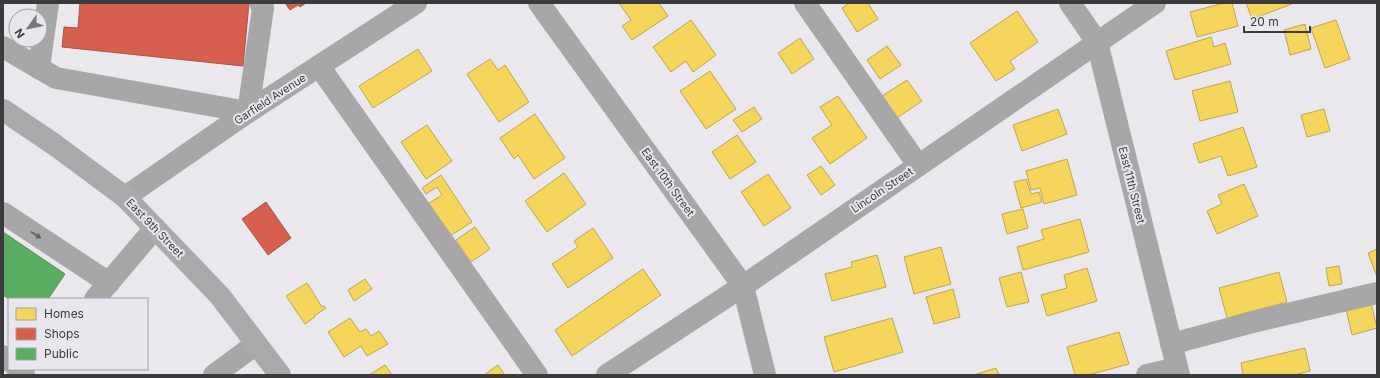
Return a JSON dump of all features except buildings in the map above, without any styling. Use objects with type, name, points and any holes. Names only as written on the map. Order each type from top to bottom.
[{"type":"main road","name":"East 9th Street","points":[[3,110],[55,145],[125,197],[220,296],[280,375]]},
{"type":"street","points":[[39,68],[48,3]]},
{"type":"street","points":[[3,47],[56,78],[248,112],[263,8],[260,3]]},
{"type":"street","name":"Garfield Avenue","points":[[125,197],[248,112],[416,3]]},
{"type":"street","name":"East 10th Street","points":[[539,3],[743,286],[765,375]]},
{"type":"street","points":[[805,3],[918,165]]},
{"type":"street","name":"East 11th Street","points":[[1070,3],[1097,42],[1178,371]]},
{"type":"street","name":"Lincoln Street","points":[[607,375],[743,286],[1155,3]]},
{"type":"street","points":[[319,66],[537,375]]},
{"type":"street","points":[[3,213],[102,291],[155,228]]},
{"type":"street","points":[[1171,344],[1253,322],[1377,293]]},
{"type":"street","points":[[214,375],[256,344]]},
{"type":"street","points":[[1147,375],[1178,371]]}]
